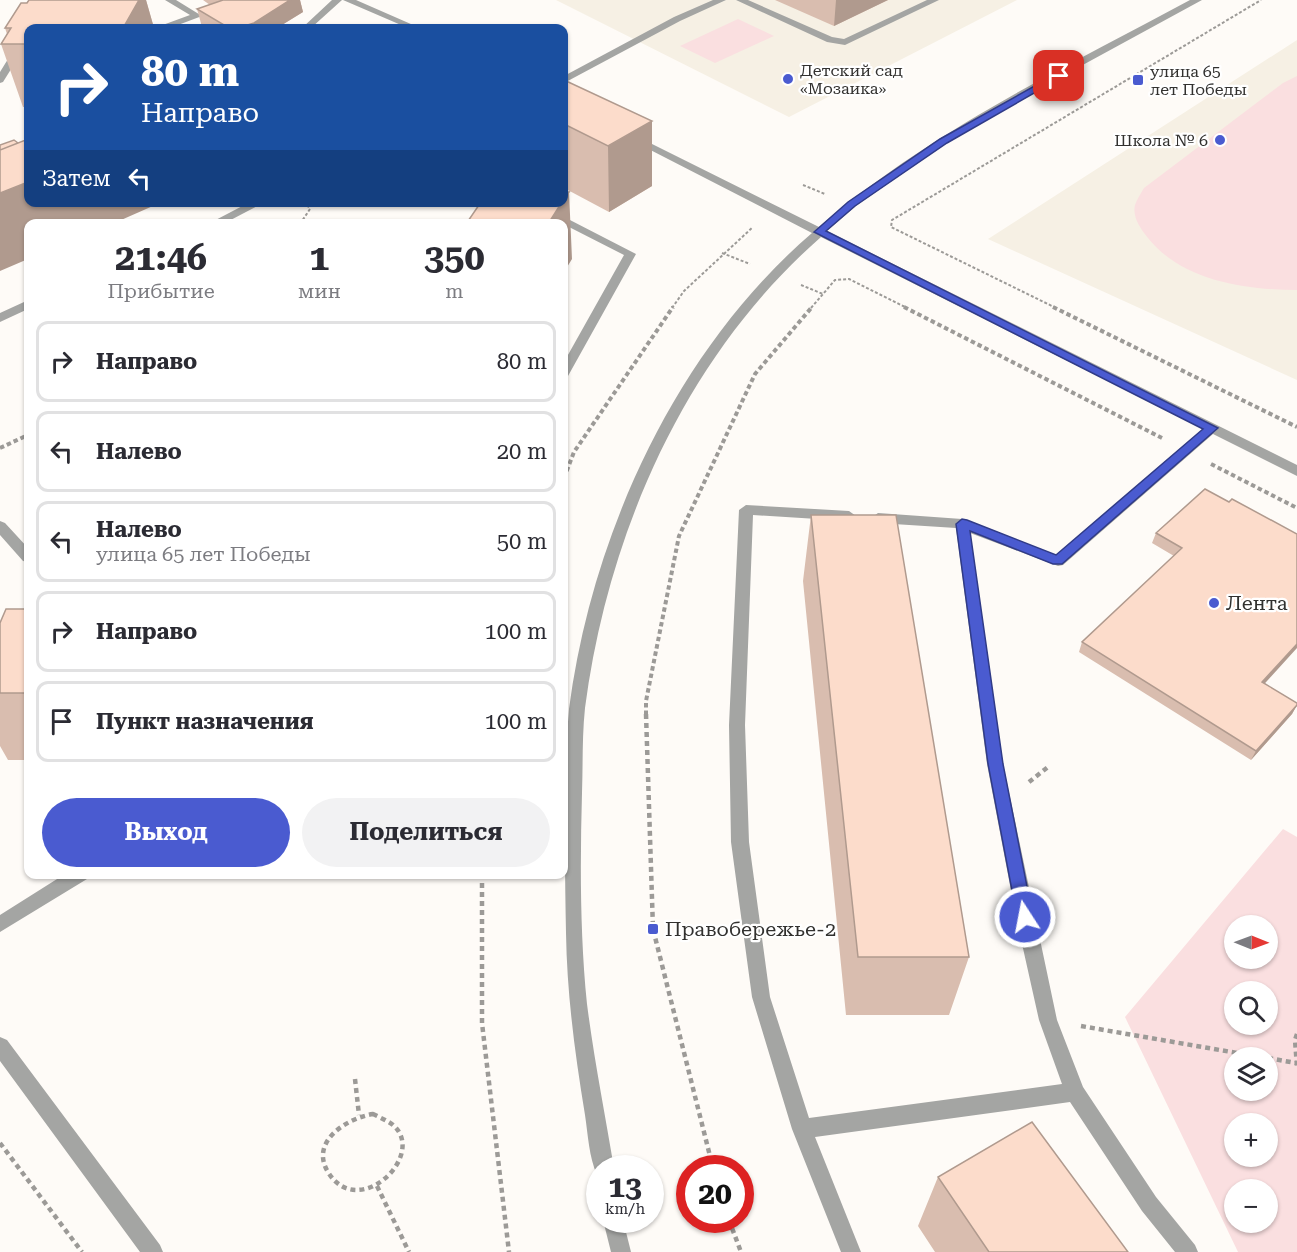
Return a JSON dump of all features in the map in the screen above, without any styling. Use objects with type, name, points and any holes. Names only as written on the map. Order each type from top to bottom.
[{"type":"street","points":[[170,0],[197,16],[174,24]]},
{"type":"street","points":[[310,24],[337,0]]},
{"type":"street","points":[[348,0],[406,24]]},
{"type":"street","points":[[568,78],[677,19],[721,0]]},
{"type":"street","points":[[741,0],[838,42],[852,40],[934,0]]},
{"type":"street","points":[[602,1155],[578,1002],[571,842],[577,707],[596,608],[627,513],[664,426],[704,360],[737,315],[775,274],[852,204],[943,141],[1197,0]]},
{"type":"street","points":[[0,80],[24,40]]},
{"type":"street","points":[[628,136],[1297,471]]},
{"type":"street","points":[[224,219],[249,207]]},
{"type":"street","points":[[535,207],[559,219]]},
{"type":"street","points":[[568,223],[630,254],[568,367]]},
{"type":"street","points":[[0,318],[24,307]]},
{"type":"street","points":[[851,1252],[802,1129],[761,997],[740,842],[737,725],[746,510],[962,524],[1058,561],[1212,428]]},
{"type":"street","points":[[962,524],[996,764],[1047,1020],[1075,1092],[1149,1204],[1188,1252]]},
{"type":"street","points":[[0,526],[24,553]]},
{"type":"street","points":[[0,924],[73,879]]},
{"type":"street","points":[[0,1046],[153,1252]]},
{"type":"street","points":[[802,1129],[1075,1092]]},
{"type":"street","points":[[616,1233],[621,1252]]},
{"type":"path","points":[[1261,0],[892,220],[891,227],[1297,427]]},
{"type":"path","points":[[568,468],[574,452],[684,291],[722,253],[755,225],[744,220]]},
{"type":"path","points":[[710,1155],[653,929],[646,701],[679,536],[755,374],[835,280],[849,279],[1297,508]]},
{"type":"path","points":[[0,448],[24,437]]},
{"type":"path","points":[[482,879],[482,1023],[509,1252]]},
{"type":"path","points":[[1047,1020],[1224,1051]]},
{"type":"path","points":[[1278,1060],[1296,1064],[1294,1040],[1297,1034]]},
{"type":"path","points":[[355,1079],[359,1114]]},
{"type":"path","points":[[359,1114],[373,1114],[386,1118],[396,1127],[402,1139],[398,1166],[389,1178],[377,1186],[360,1190],[344,1188],[332,1179],[325,1165],[325,1149],[332,1134],[344,1122],[359,1114]]},
{"type":"path","points":[[0,1143],[82,1252]]},
{"type":"path","points":[[377,1186],[410,1252]]},
{"type":"path","points":[[734,1233],[741,1252]]},
{"type":"shaded area","name":"Детский сад «Мозаика»","points":[[556,0],[1017,0],[789,117]]},
{"type":"shaded area","points":[[738,19],[774,36],[715,63],[680,46]]},
{"type":"shaded area","name":"Школа № 6","points":[[1297,40],[1297,380],[988,239]]},
{"type":"shaded area","points":[[1297,76],[1297,290],[1257,288],[1216,280],[1178,264],[1162,253],[1143,231],[1135,214],[1135,205],[1144,188],[1283,83]]},
{"type":"shaded area","points":[[1283,829],[1297,837],[1297,1252],[1238,1252],[1229,1233],[1278,1233],[1278,1179],[1224,1179],[1224,1223],[1125,1017]]},
{"type":"building","points":[[29,0],[139,0],[125,24],[24,24],[24,44],[1,44],[11,28],[5,28],[21,3],[27,3]]},
{"type":"building","points":[[223,0],[290,0],[251,24],[222,24],[197,9]]},
{"type":"building","points":[[568,82],[652,121],[608,146],[568,126]]},
{"type":"building","points":[[14,140],[18,143],[0,150],[0,145]]},
{"type":"building","points":[[24,141],[24,184],[0,193],[0,150]]},
{"type":"building","points":[[478,207],[559,207],[551,219],[469,219]]},
{"type":"building","name":"Лента","points":[[1205,489],[1229,502],[1232,499],[1297,534],[1297,644],[1262,682],[1297,705],[1256,751],[1082,642],[1182,548],[1156,533]]},
{"type":"building","points":[[811,515],[896,515],[969,957],[858,957]]},
{"type":"building","points":[[6,609],[24,609],[24,693],[0,693],[0,623]]},
{"type":"building","points":[[1032,1122],[1128,1252],[989,1252],[938,1177]]},
{"type":"place","name":"Детский сад «Мозаика»","points":[[788,79]]},
{"type":"place","name":"улица 65 лет Победы","points":[[1138,80]]},
{"type":"place","name":"Школа № 6","points":[[1220,140]]},
{"type":"place","name":"Лента","points":[[1214,603]]},
{"type":"place","name":"Правобережье-2","points":[[653,929]]},
{"type":"route","points":[[1025,917],[996,764],[962,524],[1058,561],[1212,428],[819,232],[852,204],[909,163],[943,141],[1059,76]]}]
